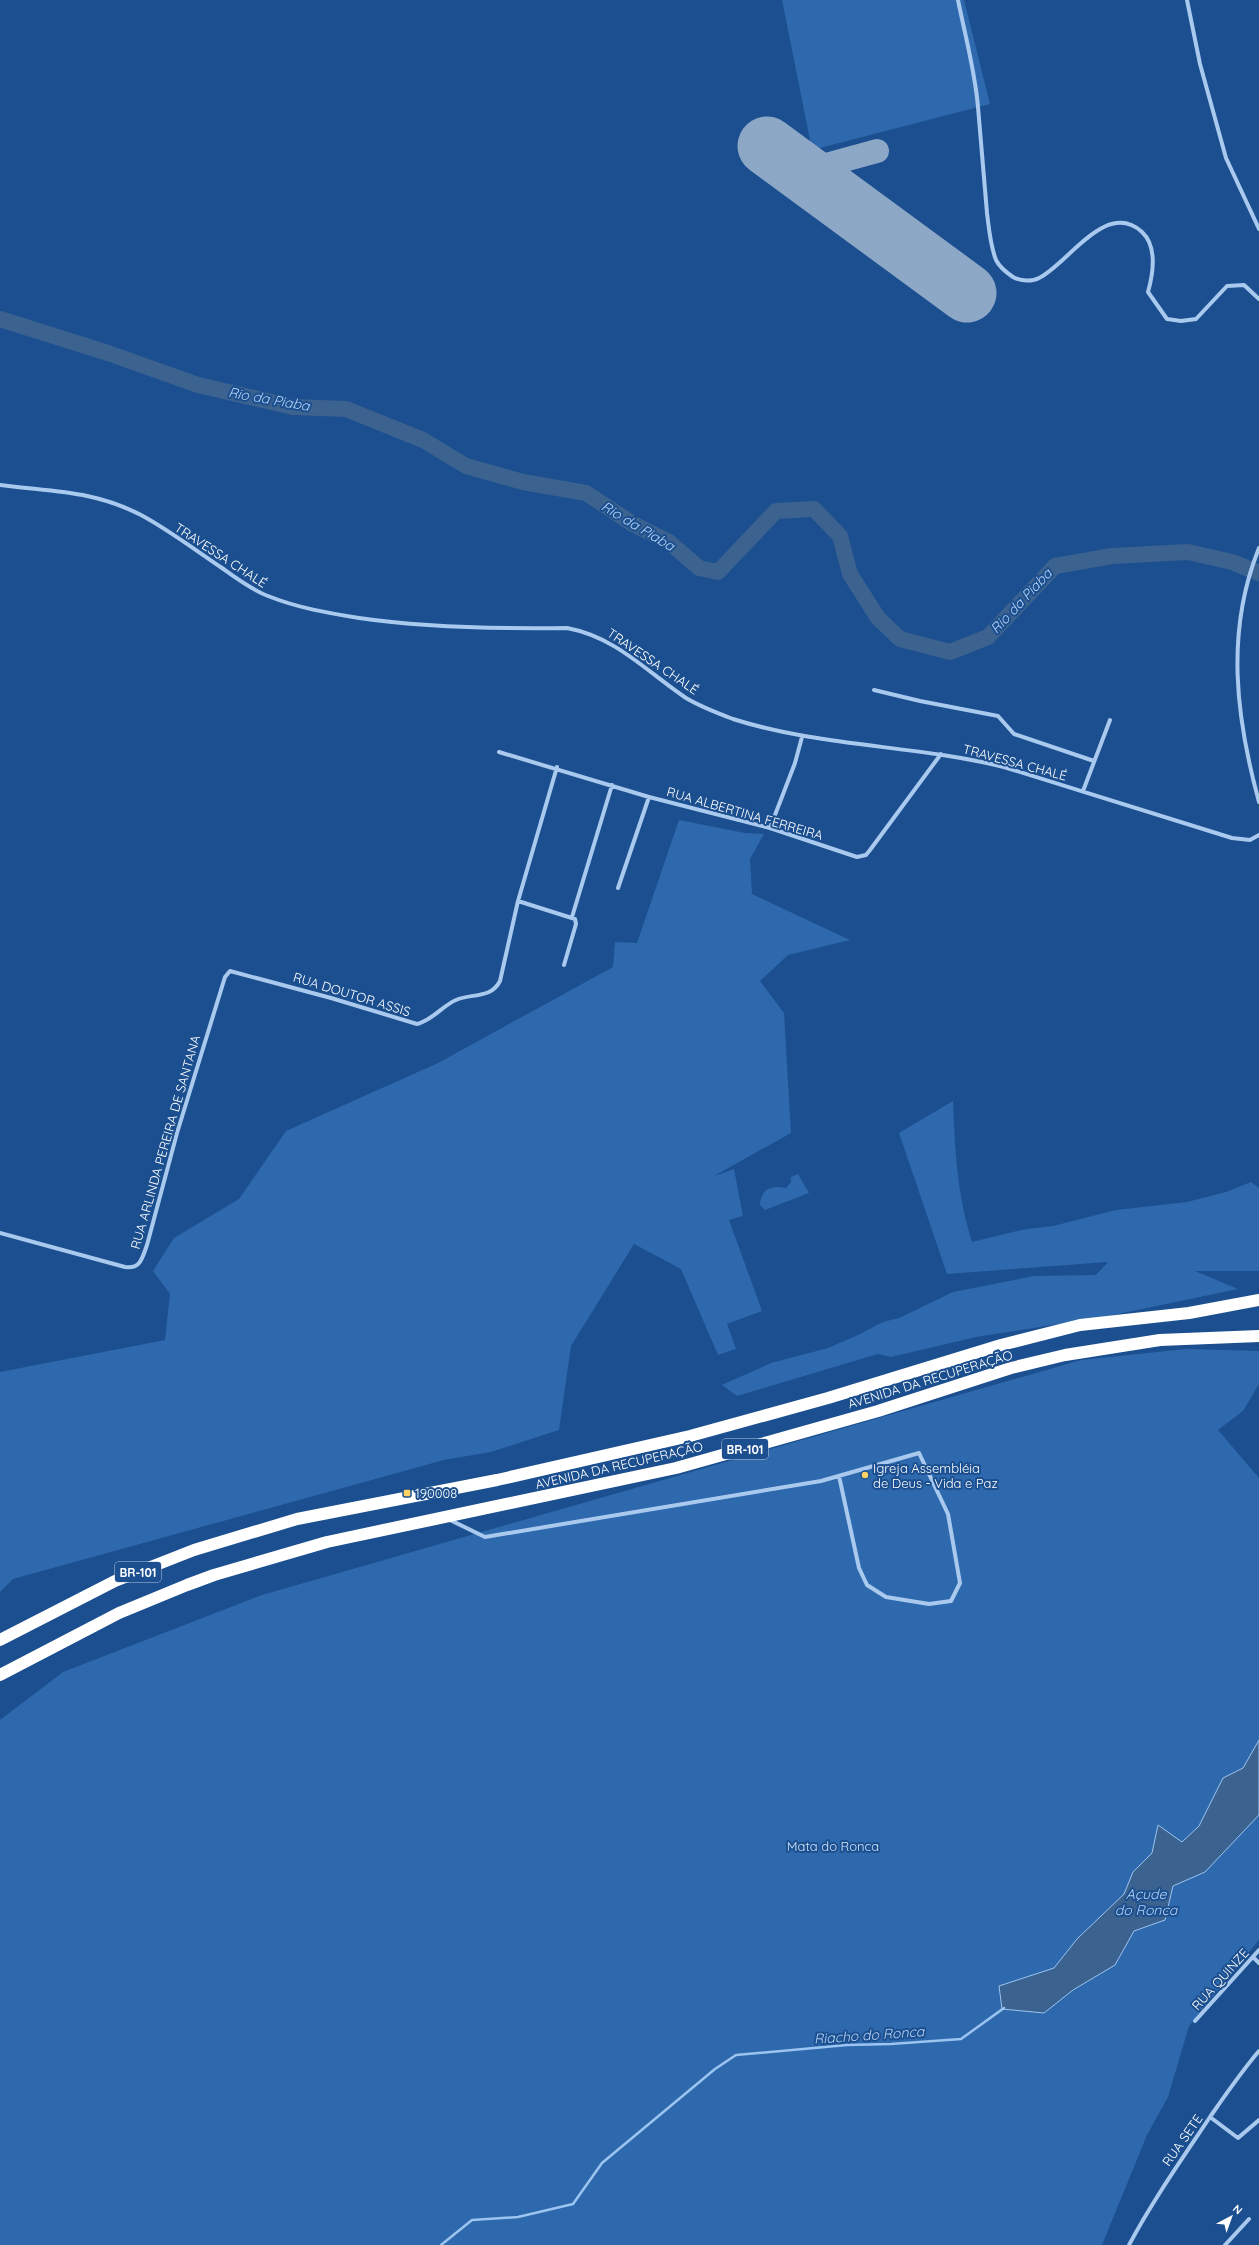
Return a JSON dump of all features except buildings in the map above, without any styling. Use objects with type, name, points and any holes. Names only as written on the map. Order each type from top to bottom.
[{"type":"highway","points":[[1234,1306],[1259,1300]]},
{"type":"highway","name":"BR-101","points":[[0,1640],[115,1581],[194,1550],[284,1523],[334,1511],[511,1477],[713,1430],[1001,1345],[1080,1324],[1190,1313],[1234,1306],[1259,1308]]},
{"type":"highway","name":"AVENIDA DA RECUPERAÇÃO","points":[[0,1675],[119,1613],[214,1574],[327,1542],[676,1468],[878,1411],[1011,1368],[1065,1355],[1160,1340],[1259,1336]]},
{"type":"street","points":[[958,0],[977,98],[990,234],[996,262],[1004,270],[1022,280],[1039,278],[1091,234],[1116,224],[1126,223],[1137,227],[1148,238],[1152,250],[1148,292],[1167,319],[1181,321],[1196,319],[1227,286],[1244,285],[1259,299]]},
{"type":"street","points":[[1187,0],[1200,64],[1226,158],[1259,229]]},
{"type":"street","name":"TRAVESSA CHALÉ","points":[[0,485],[79,493],[104,499],[140,515],[266,596],[292,605],[332,614],[400,624],[464,628],[568,628],[584,631],[618,647],[677,691],[710,710],[733,718],[802,736],[966,757],[1083,791],[1232,838],[1250,840],[1259,835]]},
{"type":"street","points":[[1259,548],[1246,585],[1240,623],[1237,691],[1247,759],[1259,802]]},
{"type":"street","points":[[874,690],[920,701],[998,716],[1014,734],[1094,761]]},
{"type":"street","points":[[1083,791],[1110,720]]},
{"type":"street","points":[[770,828],[795,763],[802,736]]},
{"type":"street","name":"RUA ALBERTINA FERREIRA","points":[[498,752],[557,767],[649,796],[770,828],[862,857],[870,850],[941,754]]},
{"type":"street","points":[[557,767],[518,901],[574,918]]},
{"type":"street","points":[[564,965],[576,924],[574,918],[612,785]]},
{"type":"street","points":[[618,888],[649,796]]},
{"type":"street","name":"RUA DOUTOR ASSIS","points":[[244,974],[417,1024],[426,1022],[456,1000],[485,994],[494,990],[500,981],[518,901]]},
{"type":"street","name":"RUA ARLINDA PEREIRA DE SANTANA","points":[[0,1233],[125,1267],[134,1268],[139,1264],[147,1245],[177,1133],[225,977],[234,971],[244,974]]},
{"type":"street","points":[[444,1518],[485,1537],[821,1481],[919,1453],[948,1514],[960,1583],[950,1601],[929,1604],[886,1597],[867,1585],[859,1568],[839,1476]]},
{"type":"street","name":"RUA QUINZE","points":[[1195,2021],[1259,1950]]},
{"type":"street","points":[[1253,1957],[1259,1963]]},
{"type":"street","name":"RUA SETE","points":[[1129,2245],[1171,2172],[1236,2080],[1259,2051]]},
{"type":"street","points":[[1210,2117],[1238,2138],[1259,2120]]},
{"type":"street","points":[[1224,2245],[1249,2219]]},
{"type":"green space","points":[[782,0],[964,0],[990,104],[812,150]]},
{"type":"green space","points":[[679,820],[745,833],[764,834],[750,859],[752,894],[850,940],[788,955],[760,981],[784,1013],[791,1133],[714,1176],[734,1169],[743,1216],[729,1220],[762,1311],[727,1324],[736,1349],[718,1355],[681,1269],[634,1244],[571,1346],[559,1430],[491,1452],[444,1460],[13,1579],[0,1592],[0,1372],[165,1340],[170,1294],[153,1271],[174,1238],[239,1199],[286,1131],[438,1063],[613,967],[615,942],[637,943]]},
{"type":"green space","points":[[953,1101],[960,1189],[972,1242],[1021,1230],[1053,1226],[1116,1210],[1187,1202],[1226,1192],[1251,1182],[1259,1188],[1259,1271],[1195,1271],[1238,1289],[1104,1317],[976,1337],[891,1357],[878,1354],[737,1396],[722,1385],[771,1363],[828,1348],[883,1322],[899,1318],[953,1292],[1034,1276],[1096,1275],[1108,1262],[947,1274],[899,1133]]},
{"type":"green space","points":[[798,1174],[809,1193],[765,1210],[760,1205],[762,1195],[768,1189],[776,1187],[786,1188],[791,1182],[791,1177]]},
{"type":"green space","name":"Mata do Ronca","points":[[1186,1349],[1259,1351],[1259,1384],[1243,1411],[1218,1430],[1259,1478],[1259,1940],[1189,2026],[1168,2097],[1147,2135],[1102,2245],[0,2245],[0,1720],[63,1672],[262,1595],[1081,1360]]},
{"type":"water","name":"Açude do Ronca","points":[[1259,1740],[1259,1815],[1205,1872],[1173,1886],[1165,1920],[1134,1931],[1115,1965],[1073,1990],[1044,2013],[1002,2009],[999,1986],[1054,1968],[1077,1939],[1124,1894],[1133,1872],[1152,1853],[1158,1825],[1182,1842],[1199,1826],[1223,1778],[1243,1768]]},
{"type":"waterway","name":"Rio da Piaba","points":[[0,319],[108,353],[198,385],[293,407],[346,409],[423,440],[466,466],[523,482],[586,493],[633,524],[669,542],[699,568],[718,572],[776,511],[814,509],[840,536],[850,574],[878,618],[900,639],[950,652],[988,637],[1055,566],[1112,556],[1188,552],[1232,562],[1259,573]]},
{"type":"waterway","name":"Riacho do Ronca","points":[[441,2245],[472,2220],[518,2217],[573,2204],[602,2163],[715,2069],[736,2055],[847,2045],[891,2044],[961,2039],[1004,2008]]},
{"type":"taxiway","points":[[809,177],[815,168],[877,151]]},
{"type":"runway","points":[[767,146],[967,293]]},
{"type":"place","name":"Igreja Assembléia de Deus - Vida e Paz","points":[[865,1475]]},
{"type":"place","name":"190008","points":[[407,1493]]}]
